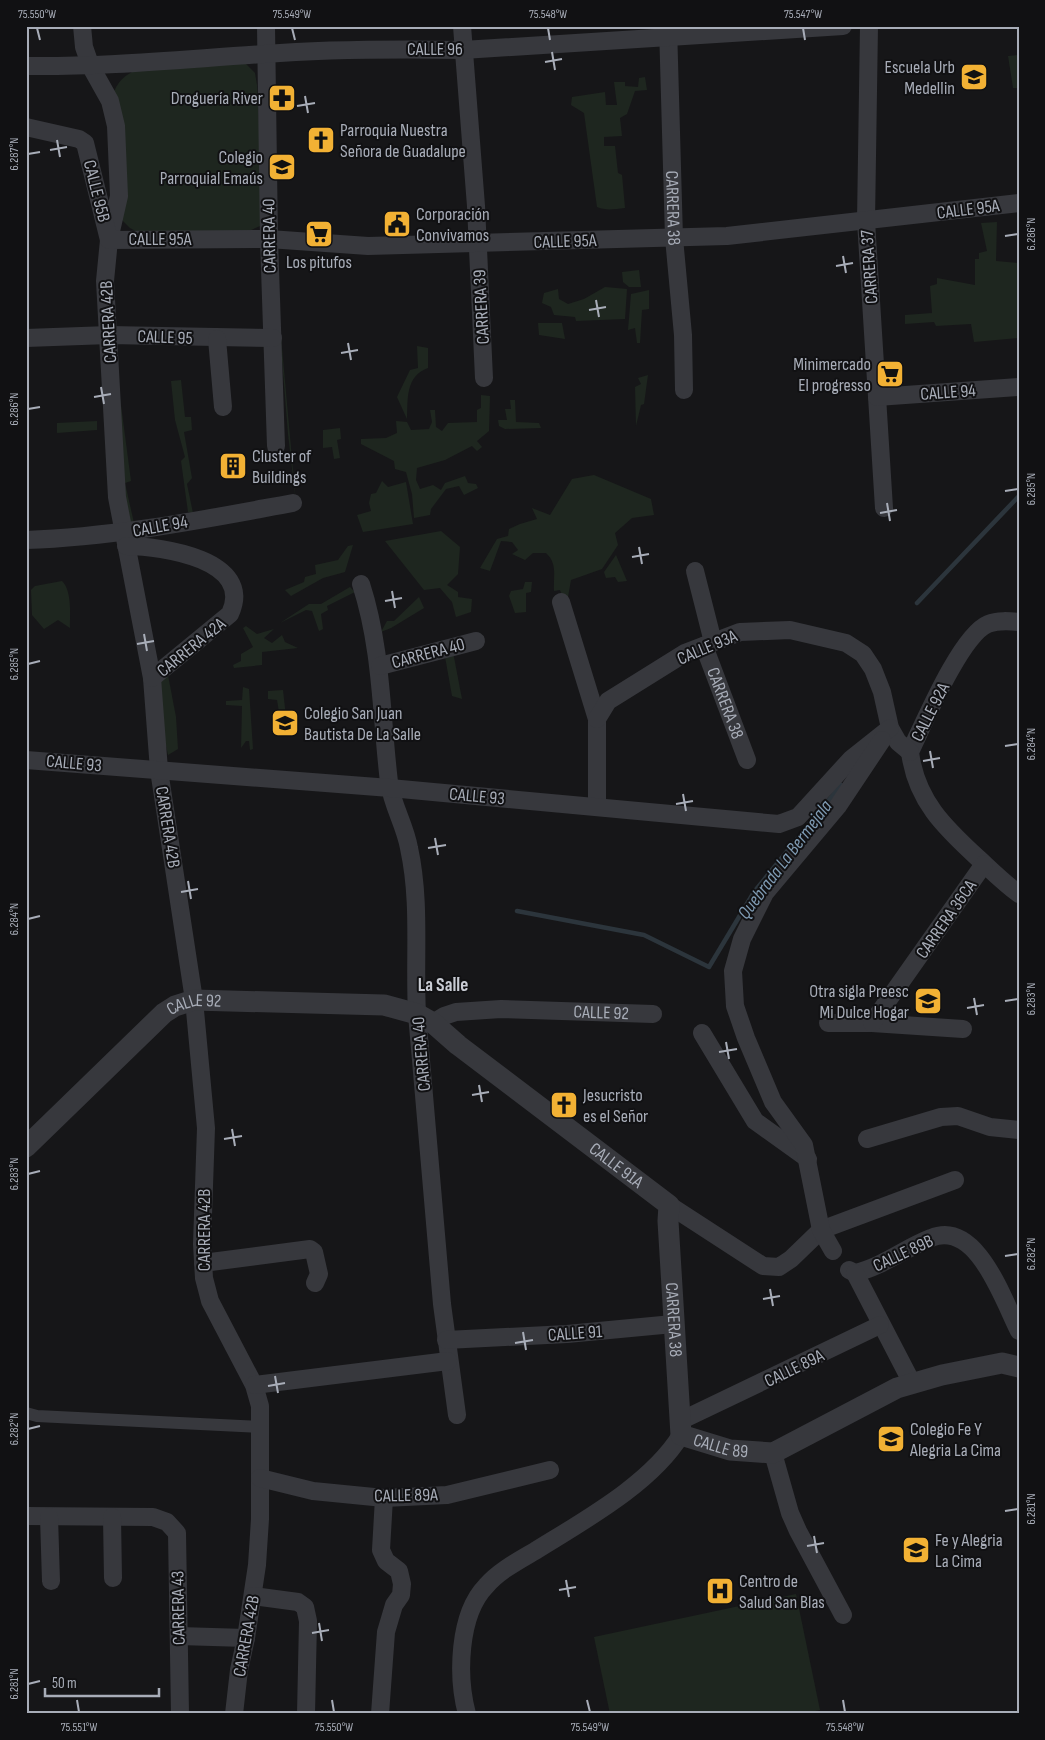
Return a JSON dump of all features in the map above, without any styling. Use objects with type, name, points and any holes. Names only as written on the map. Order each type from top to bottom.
[{"type":"street","name":"CARRERA 42B","points":[[82,26],[84,47],[91,67],[110,101],[116,126],[119,196],[109,240],[106,281],[117,497],[152,678],[159,770],[194,1000],[206,1128],[204,1278],[210,1301],[254,1384],[260,1406],[262,1427],[260,1519],[253,1596],[239,1670],[234,1714]]},
{"type":"street","name":"CARRERA 40","points":[[266,26],[269,239],[276,446]]},
{"type":"street","name":"CARRERA 39","points":[[462,26],[462,50],[478,244],[484,378]]},
{"type":"street","name":"CALLE 96","points":[[26,66],[91,67],[267,54],[399,49],[462,50],[668,32],[843,26]]},
{"type":"street","name":"CARRERA 37","points":[[868,26],[866,221],[884,508]]},
{"type":"street","name":"CARRERA 38","points":[[668,32],[674,238],[683,335],[684,390]]},
{"type":"street","name":"CALLE 95B","points":[[26,127],[79,139],[84,143],[109,240]]},
{"type":"street","name":"CALLE 95A","points":[[109,240],[269,239],[368,246],[726,236],[1019,203]]},
{"type":"street","name":"CALLE 95","points":[[26,338],[109,335],[273,338]]},
{"type":"street","points":[[217,338],[223,407]]},
{"type":"street","name":"CALLE 94","points":[[877,397],[1019,387]]},
{"type":"street","name":"CALLE 94","points":[[26,540],[124,539],[293,503]]},
{"type":"street","name":"CARRERA 42A","points":[[124,539],[175,552],[222,570],[231,581],[236,602],[230,614],[152,678]]},
{"type":"street","name":"CARRERA 38","points":[[695,571],[708,644],[747,760]]},
{"type":"street","name":"CARRERA 40","points":[[361,584],[370,612],[380,666],[382,720],[390,788],[409,846],[418,906],[415,983],[425,1019],[446,1340],[457,1415]]},
{"type":"street","points":[[561,602],[597,719],[597,808]]},
{"type":"street","name":"CALLE 92A","points":[[1019,622],[1004,621],[988,624],[975,633],[954,665],[910,752],[912,765],[933,813],[1000,880],[1019,894]]},
{"type":"street","name":"CALLE 93A","points":[[597,719],[608,701],[685,653],[740,632],[790,630],[846,642],[863,654],[873,669],[882,692],[888,730]]},
{"type":"street","name":"CARRERA 40","points":[[380,666],[476,641]]},
{"type":"street","points":[[833,1251],[821,1230],[809,1159],[804,1144],[772,1102],[746,1038],[735,1006],[734,971],[742,938],[765,893],[838,806],[888,730],[910,752]]},
{"type":"street","name":"CALLE 93","points":[[26,760],[390,788],[780,824],[798,817],[851,759],[888,730]]},
{"type":"street","name":"CARRERA 36CA","points":[[872,1023],[984,864]]},
{"type":"street","name":"CALLE 92","points":[[26,1147],[164,1013],[175,1006],[194,1000],[384,1006],[425,1019],[456,1012],[501,1009],[653,1014]]},
{"type":"street","name":"CALLE 91A","points":[[425,1019],[669,1205],[763,1266],[779,1266],[791,1260],[821,1230]]},
{"type":"street","points":[[828,1023],[872,1023],[962,1029]]},
{"type":"street","points":[[702,1033],[755,1121],[809,1159]]},
{"type":"street","points":[[867,1139],[941,1117],[958,1116],[990,1127],[1019,1130]]},
{"type":"street","points":[[821,1230],[955,1180]]},
{"type":"street","name":"CARRERA 38","points":[[669,1205],[668,1221],[680,1428]]},
{"type":"street","name":"CALLE 89B","points":[[880,1326],[852,1272],[867,1270],[932,1237],[945,1234],[958,1237],[971,1245],[990,1272],[1019,1331]]},
{"type":"street","points":[[203,1263],[303,1248],[310,1249],[314,1252],[319,1274],[315,1283]]},
{"type":"street","name":"CALLE 91","points":[[446,1340],[567,1334],[674,1324]]},
{"type":"street","points":[[880,1326],[912,1383]]},
{"type":"street","name":"CALLE 89A","points":[[680,1428],[721,1403],[880,1326]]},
{"type":"street","points":[[254,1384],[448,1361]]},
{"type":"street","name":"CALLE 89","points":[[467,1714],[462,1694],[460,1670],[472,1607],[485,1587],[502,1571],[593,1514],[654,1469],[671,1451],[680,1428],[730,1450],[773,1453],[897,1388],[1002,1363],[1019,1367]]},
{"type":"street","points":[[30,1415],[262,1427]]},
{"type":"street","points":[[773,1453],[790,1513],[843,1615]]},
{"type":"street","name":"CALLE 89A","points":[[260,1478],[313,1491],[384,1498],[447,1495],[550,1470]]},
{"type":"street","points":[[380,1714],[386,1632],[394,1605],[401,1594],[402,1584],[398,1571],[386,1561],[381,1550],[384,1498]]},
{"type":"street","points":[[26,1516],[112,1518],[113,1578]]},
{"type":"street","points":[[49,1517],[51,1581]]},
{"type":"street","name":"CARRERA 43","points":[[112,1518],[153,1517],[168,1522],[177,1533],[180,1714]]},
{"type":"street","points":[[253,1596],[298,1602],[305,1607],[308,1621],[306,1714]]},
{"type":"street","points":[[178,1636],[246,1638]]},
{"type":"shaded area","points":[[1019,55],[1019,88],[1013,88],[1008,56]]},
{"type":"shaded area","points":[[245,63],[255,73],[257,85],[264,218],[260,226],[245,233],[141,234],[130,228],[122,220],[113,94],[118,84],[131,72],[141,68]]},
{"type":"shaded area","points":[[645,77],[647,90],[635,91],[627,114],[620,118],[622,136],[604,137],[604,146],[615,146],[618,173],[622,175],[625,208],[607,209],[597,207],[584,113],[571,105],[572,97],[605,92],[606,105],[617,105],[614,82],[625,82],[625,86],[638,87],[639,78]]},
{"type":"shaded area","points":[[997,222],[996,261],[1019,263],[1019,338],[974,342],[971,324],[936,326],[934,322],[905,324],[905,315],[932,313],[930,286],[937,284],[937,278],[975,285],[975,259],[979,259],[979,253],[987,251],[981,223]]},
{"type":"shaded area","points":[[273,248],[296,503],[288,434]]},
{"type":"shaded area","points":[[639,270],[641,287],[629,287],[623,282],[622,272]]},
{"type":"shaded area","points":[[605,287],[627,289],[625,319],[576,321],[575,317],[554,315],[551,307],[542,303],[544,293],[558,289],[559,299],[568,304],[584,299]]},
{"type":"shaded area","points":[[649,290],[649,309],[642,310],[640,343],[637,343],[635,328],[628,330],[631,294]]},
{"type":"shaded area","points":[[538,323],[562,323],[565,339],[539,335]]},
{"type":"shaded area","points":[[417,346],[428,348],[428,368],[415,377],[409,389],[407,419],[397,397],[410,370],[418,368]]},
{"type":"shaded area","points":[[114,352],[131,481],[125,483],[134,523],[125,520]]},
{"type":"shaded area","points":[[648,375],[644,404],[641,405],[636,426],[635,387],[641,384],[638,378]]},
{"type":"shaded area","points":[[181,380],[185,417],[191,417],[192,430],[184,432],[192,478],[187,484],[193,513],[188,512],[181,461],[185,457],[175,420],[171,381]]},
{"type":"shaded area","points":[[481,395],[490,396],[489,431],[477,441],[482,447],[477,451],[472,446],[445,460],[417,468],[416,480],[420,489],[433,485],[441,490],[445,483],[465,476],[468,483],[476,484],[478,488],[464,495],[459,486],[446,489],[431,509],[430,515],[414,518],[412,494],[406,472],[395,469],[394,461],[361,444],[361,439],[386,438],[397,433],[396,421],[407,422],[411,430],[429,429],[432,422],[430,410],[435,410],[436,427],[442,431],[448,423],[477,422],[477,410],[481,408]]},
{"type":"shaded area","points":[[510,400],[515,400],[516,422],[539,423],[541,428],[505,429],[499,426],[498,420],[507,420],[505,409],[511,409]]},
{"type":"shaded area","points":[[97,421],[97,430],[57,433],[57,423]]},
{"type":"shaded area","points":[[340,428],[341,439],[337,440],[340,458],[334,459],[332,447],[323,448],[323,430]]},
{"type":"shaded area","points":[[594,475],[651,499],[654,515],[632,518],[615,533],[618,545],[602,569],[571,580],[568,597],[563,598],[560,590],[554,591],[554,566],[546,553],[533,553],[525,560],[512,554],[518,550],[512,542],[501,541],[490,571],[480,568],[497,539],[508,536],[509,529],[537,519],[532,508],[550,515],[572,479]]},
{"type":"shaded area","points":[[382,481],[388,487],[406,482],[413,524],[363,532],[357,515],[371,511],[369,503],[371,494],[376,493]]},
{"type":"shaded area","points":[[441,531],[460,547],[458,574],[447,585],[458,592],[458,597],[472,599],[471,612],[456,617],[452,602],[440,588],[424,590],[385,541]]},
{"type":"shaded area","points":[[353,545],[345,572],[323,578],[291,596],[285,590],[304,582],[305,577],[316,574],[315,565],[338,560],[348,546]]},
{"type":"shaded area","points":[[616,555],[627,581],[618,582],[615,577],[606,578],[604,572]]},
{"type":"shaded area","points":[[62,581],[69,597],[70,628],[58,620],[44,629],[32,615],[31,590],[35,586]]},
{"type":"shaded area","points":[[525,582],[532,582],[531,592],[526,593],[526,612],[515,613],[509,596],[511,591],[523,589]]},
{"type":"shaded area","points":[[350,587],[355,592],[327,606],[328,610],[321,614],[323,629],[319,631],[312,611],[306,610],[280,623],[309,604],[321,604]]},
{"type":"shaded area","points":[[419,597],[424,608],[381,632],[387,621],[394,621]]},
{"type":"shaded area","points":[[246,626],[257,634],[274,629],[264,638],[272,643],[282,635],[285,642],[298,648],[262,652],[262,665],[234,668],[233,665],[241,661],[241,654],[253,647],[243,628]]},
{"type":"shaded area","points":[[444,651],[453,652],[462,699],[452,696]]},
{"type":"shaded area","points":[[168,675],[176,717],[178,749],[168,755],[159,713],[159,680]]},
{"type":"shaded area","points":[[243,687],[249,689],[253,749],[250,750],[249,741],[246,741],[241,748],[242,706],[226,705],[226,701],[242,700]]},
{"type":"shaded area","points":[[283,690],[286,717],[280,718],[277,700],[268,699],[268,691]]},
{"type":"shaded area","points":[[796,1594],[820,1710],[800,1714],[610,1714],[594,1637]]},
{"type":"waterway","name":"Quebrada La Bermejala","points":[[917,603],[1019,496]]},
{"type":"waterway","name":"Quebrada La Bermejala","points":[[517,911],[644,935],[709,967],[754,892],[841,785]]},
{"type":"place","name":"Escuela Urb Medellin","points":[[974,77]]},
{"type":"place","name":"Droguería River","points":[[282,98]]},
{"type":"place","name":"Parroquia Nuestra Señora de Guadalupe","points":[[321,140]]},
{"type":"place","name":"Colegio Parroquial Emaús","points":[[282,167]]},
{"type":"place","name":"Corporación Convivamos","points":[[397,224]]},
{"type":"place","name":"Los pitufos","points":[[319,234]]},
{"type":"place","name":"Minimercado El progresso","points":[[890,374]]},
{"type":"place","name":"Cluster of Buildings","points":[[233,466]]},
{"type":"place","name":"Colegio San Juan Bautista De La Salle","points":[[285,723]]},
{"type":"place","name":"Otra sigla Preesc Mi Dulce Hogar","points":[[928,1001]]},
{"type":"place","name":"Jesucristo es el Señor","points":[[564,1105]]},
{"type":"place","name":"Colegio Fe Y Alegria La Cima","points":[[891,1439]]},
{"type":"place","name":"Fe y Alegria La Cima","points":[[916,1550]]},
{"type":"place","name":"Centro de Salud San Blas","points":[[720,1591]]},
{"type":"district","name":"La Salle","points":[[443,984]]}]
